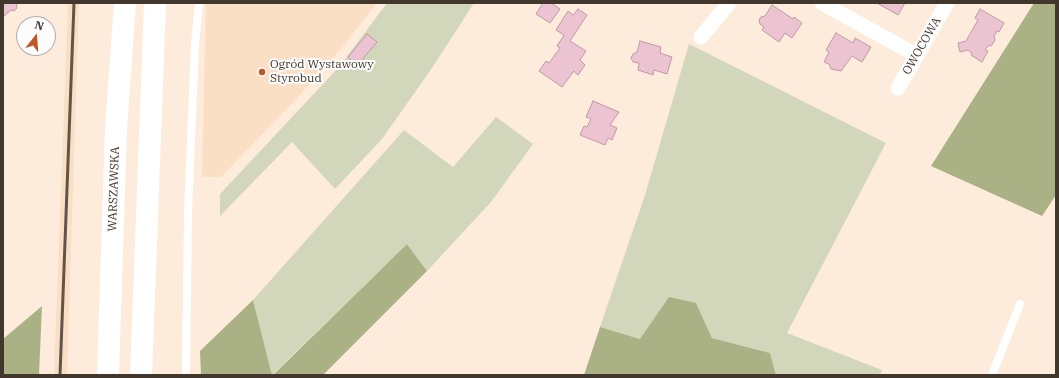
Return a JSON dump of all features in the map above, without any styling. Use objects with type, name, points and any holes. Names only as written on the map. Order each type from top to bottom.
[{"type":"main road","name":"WARSZAWSKA","points":[[108,375],[116,129],[125,3]]},
{"type":"main road","points":[[141,375],[155,3]]},
{"type":"street","points":[[700,37],[728,3]]},
{"type":"street","points":[[822,3],[916,55]]},
{"type":"street","name":"OWOCOWA","points":[[898,88],[947,3]]},
{"type":"lane","points":[[186,375],[188,212],[195,44],[199,3]]},
{"type":"lane","points":[[992,375],[1020,304]]},
{"type":"shaded area","points":[[68,3],[79,3],[67,375],[54,375]]},
{"type":"shaded area","name":"Ogród Wystawowy Styrobud","points":[[206,3],[377,3],[340,50],[301,94],[221,177],[202,177]]},
{"type":"green space","points":[[387,3],[474,3],[432,68],[382,139],[335,189],[292,142],[220,216],[220,194],[339,67]]},
{"type":"green space","points":[[1034,3],[1056,3],[1056,195],[1042,216],[931,166]]},
{"type":"green space","points":[[689,44],[886,143],[787,333],[882,370],[880,375],[776,375],[770,353],[712,338],[696,303],[640,339],[600,327],[645,195]]},
{"type":"green space","points":[[496,117],[533,144],[491,202],[427,271],[407,244],[272,375],[253,300],[404,130],[453,167]]},
{"type":"green space","points":[[407,244],[427,271],[323,375],[273,375]]},
{"type":"green space","points":[[669,297],[696,303],[712,338],[770,353],[776,375],[584,375],[600,327],[640,339]]},
{"type":"green space","points":[[253,300],[272,375],[201,375],[200,351]]},
{"type":"green space","points":[[42,306],[39,375],[3,375],[3,339]]},
{"type":"building","points":[[3,3],[16,3],[17,8],[14,11],[11,10],[3,17]]},
{"type":"building","points":[[543,3],[551,3],[560,9],[550,23],[536,14]]},
{"type":"building","points":[[877,3],[905,3],[898,15]]},
{"type":"building","points":[[772,5],[793,19],[794,17],[802,23],[792,38],[785,33],[779,42],[762,30],[764,27],[760,24],[759,20],[761,17],[765,16]]},
{"type":"building","points":[[578,9],[587,15],[570,41],[586,51],[580,60],[585,65],[578,75],[574,71],[562,87],[539,71],[546,61],[549,63],[560,48],[557,46],[564,35],[556,30],[568,11],[573,15]]},
{"type":"building","points":[[980,9],[1004,23],[999,32],[997,31],[994,36],[995,40],[992,45],[988,46],[985,50],[988,51],[982,62],[971,55],[972,53],[968,50],[960,52],[958,43],[966,41],[978,20],[975,18]]},
{"type":"building","points":[[836,33],[853,43],[855,38],[871,47],[862,62],[852,56],[841,71],[831,69],[829,64],[824,62],[829,52],[826,50]]},
{"type":"building","points":[[367,34],[377,42],[357,66],[348,57]]},
{"type":"building","points":[[640,41],[661,47],[660,53],[672,57],[667,74],[654,70],[653,75],[638,70],[639,63],[633,62],[631,58],[633,54],[637,52]]},
{"type":"building","points":[[593,101],[619,112],[610,125],[617,128],[612,140],[608,138],[605,145],[580,135],[584,126],[587,127],[591,119],[586,117]]},
{"type":"railway","points":[[60,375],[74,3]]},
{"type":"place","name":"Ogród Wystawowy Styrobud","points":[[262,72]]}]
